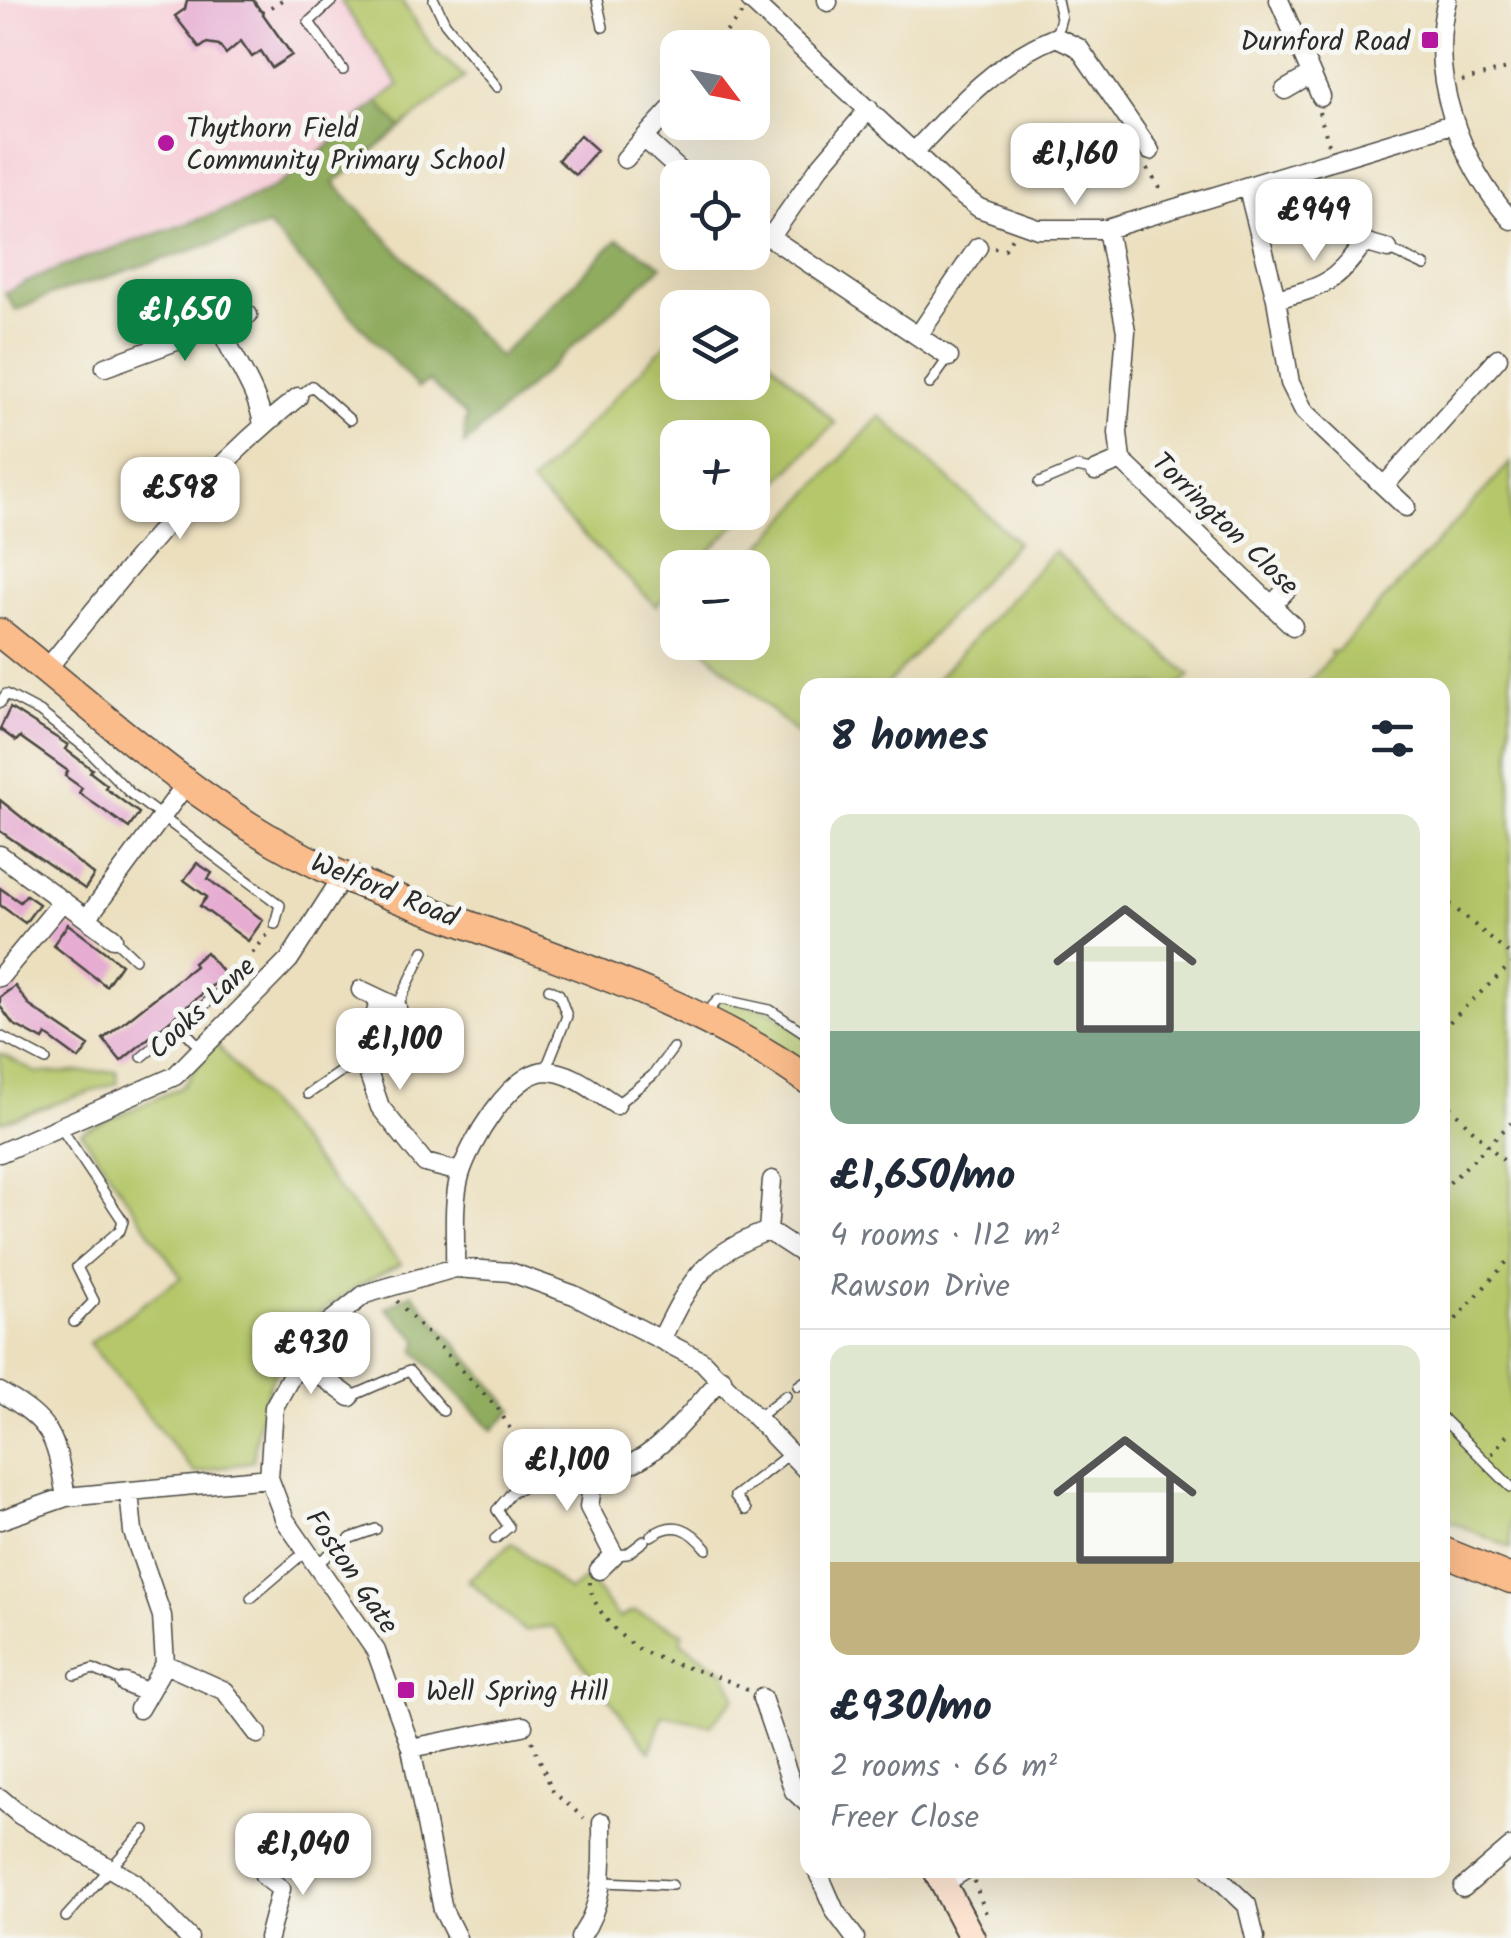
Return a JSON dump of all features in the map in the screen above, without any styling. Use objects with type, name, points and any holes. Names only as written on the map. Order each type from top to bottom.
[{"type":"main road","name":"Welford Road","points":[[0,633],[186,784],[288,848],[344,876],[655,994],[772,1055],[800,1074]]},
{"type":"main road","points":[[1450,1554],[1511,1579]]},
{"type":"street","points":[[1280,0],[1321,97]]},
{"type":"street","points":[[1446,0],[1442,59],[1455,124],[1479,178],[1511,220]]},
{"type":"street","points":[[751,1],[979,208],[1009,221],[1068,232],[1107,229],[1171,212],[1455,124]]},
{"type":"street","points":[[914,152],[968,95],[1032,46],[1056,36],[1080,48],[1150,152]]},
{"type":"street","points":[[1285,90],[1309,76]]},
{"type":"street","points":[[868,109],[818,169],[770,238],[949,358]]},
{"type":"street","points":[[624,159],[660,122]]},
{"type":"street","points":[[646,138],[669,160]]},
{"type":"street","points":[[1248,189],[1276,299],[1290,383],[1304,411],[1406,507]]},
{"type":"street","points":[[1356,222],[1364,242]]},
{"type":"street","name":"Torrington Close","points":[[1107,229],[1126,331],[1118,433],[1121,460],[1293,626]]},
{"type":"street","points":[[1276,299],[1323,287],[1344,271],[1364,242]]},
{"type":"street","points":[[1364,242],[1388,249]]},
{"type":"street","points":[[918,336],[978,246]]},
{"type":"street","points":[[105,367],[248,315]]},
{"type":"street","points":[[220,327],[237,370],[259,398],[263,425]]},
{"type":"street","points":[[1384,485],[1498,358]]},
{"type":"street","points":[[46,670],[131,559],[263,425],[298,397]]},
{"type":"street","name":"Torrington Close","points":[[1095,471],[1121,460]]},
{"type":"street","points":[[1272,604],[1288,588]]},
{"type":"street","points":[[88,917],[186,784]]},
{"type":"street","points":[[0,854],[113,938]]},
{"type":"street","name":"Cooks Lane","points":[[0,1153],[175,1076],[290,960],[344,876]]},
{"type":"street","points":[[0,977],[62,902]]},
{"type":"street","points":[[361,990],[389,1003],[367,1042],[366,1066],[380,1107],[426,1163],[460,1172]]},
{"type":"street","points":[[455,1268],[460,1172],[500,1100],[521,1078],[545,1071],[570,1076],[616,1105]]},
{"type":"street","points":[[768,1230],[772,1180]]},
{"type":"street","points":[[768,1230],[800,1252]]},
{"type":"street","points":[[662,1338],[687,1286],[708,1260],[768,1230]]},
{"type":"street","name":"Foston Gate","points":[[458,1938],[443,1910],[412,1748],[376,1651],[284,1520],[269,1478],[274,1407],[300,1360],[330,1322],[365,1294],[455,1268],[510,1272],[574,1295],[662,1338],[722,1378],[800,1465]]},
{"type":"street","points":[[300,1360],[350,1397]]},
{"type":"street","points":[[518,1485],[535,1469],[552,1464],[594,1474],[630,1464],[664,1438],[722,1378]]},
{"type":"street","points":[[0,1392],[46,1423],[54,1437],[66,1498]]},
{"type":"street","points":[[522,1450],[535,1469]]},
{"type":"street","points":[[594,1474],[590,1507],[614,1554],[598,1570]]},
{"type":"street","points":[[0,1520],[66,1498],[269,1478]]},
{"type":"street","points":[[125,1683],[144,1701],[165,1664],[162,1616],[133,1532],[129,1492]]},
{"type":"street","points":[[165,1664],[216,1685],[258,1734]]},
{"type":"street","points":[[762,1698],[794,1791],[800,1797]]},
{"type":"street","points":[[246,1716],[262,1704]]},
{"type":"street","points":[[412,1748],[523,1726]]},
{"type":"street","points":[[0,1798],[20,1815],[135,1883],[189,1938]]},
{"type":"street","points":[[580,1938],[595,1915],[604,1882],[592,1843],[602,1822]]},
{"type":"street","points":[[1463,1888],[1511,1847]]},
{"type":"street","points":[[264,1876],[289,1885],[268,1938]]},
{"type":"street","points":[[820,1878],[834,1911],[855,1938]]},
{"type":"street","points":[[956,1878],[983,1936]]},
{"type":"street","points":[[1218,1878],[1247,1906],[1255,1938]]},
{"type":"lane","points":[[334,0],[309,22],[343,70]]},
{"type":"lane","points":[[434,0],[445,23],[497,87]]},
{"type":"lane","points":[[598,0],[603,27]]},
{"type":"lane","points":[[1056,36],[1061,18],[1057,0]]},
{"type":"lane","points":[[1388,249],[1425,266]]},
{"type":"lane","points":[[930,384],[949,358]]},
{"type":"lane","points":[[298,397],[312,386],[350,420]]},
{"type":"lane","points":[[1039,483],[1077,467],[1095,471]]},
{"type":"lane","points":[[0,703],[6,694],[40,712],[162,817],[280,905],[275,924]]},
{"type":"lane","points":[[113,938],[135,958]]},
{"type":"lane","points":[[389,1003],[424,951]]},
{"type":"lane","points":[[545,1071],[567,1016],[559,994],[549,989]]},
{"type":"lane","name":"Cooks Lane","points":[[142,1057],[219,993]]},
{"type":"lane","points":[[701,1018],[718,999],[770,1010],[800,1030]]},
{"type":"lane","points":[[180,1026],[202,1050]]},
{"type":"lane","points":[[0,1036],[46,1060]]},
{"type":"lane","points":[[616,1105],[653,1075],[673,1048]]},
{"type":"lane","points":[[308,1094],[340,1072],[366,1066]]},
{"type":"lane","points":[[62,1128],[123,1222],[120,1230],[77,1267],[94,1302],[74,1322]]},
{"type":"lane","points":[[350,1397],[409,1371],[443,1411]]},
{"type":"lane","points":[[758,1417],[786,1395]]},
{"type":"lane","points":[[1450,1426],[1511,1487]]},
{"type":"lane","points":[[746,1510],[735,1496],[788,1454]]},
{"type":"lane","points":[[494,1540],[509,1527],[497,1510],[518,1485]]},
{"type":"lane","points":[[614,1554],[627,1554],[647,1538],[674,1526],[692,1530],[707,1549]]},
{"type":"lane","points":[[251,1598],[311,1558],[376,1530]]},
{"type":"lane","points":[[74,1675],[93,1670],[125,1683]]},
{"type":"lane","points":[[66,1917],[145,1830]]},
{"type":"lane","points":[[604,1882],[672,1886]]},
{"type":"path","points":[[262,13],[282,0]]},
{"type":"path","points":[[728,30],[751,1]]},
{"type":"path","points":[[1445,86],[1511,68]]},
{"type":"path","points":[[1321,97],[1318,114],[1334,160]]},
{"type":"path","points":[[1150,152],[1144,165],[1165,195],[1171,212]]},
{"type":"path","points":[[1450,904],[1511,956]]},
{"type":"path","points":[[219,993],[275,924]]},
{"type":"path","points":[[1450,1021],[1511,964]]},
{"type":"path","points":[[1450,1107],[1511,1168]]},
{"type":"path","points":[[1450,1182],[1511,1123]]},
{"type":"path","points":[[1450,1326],[1511,1257]]},
{"type":"path","points":[[384,1288],[499,1410],[522,1450]]},
{"type":"path","points":[[1486,1461],[1511,1429]]},
{"type":"path","points":[[598,1570],[589,1583],[592,1597],[599,1610],[638,1649],[724,1676],[762,1698]]},
{"type":"path","points":[[523,1726],[553,1792],[590,1823],[602,1822]]},
{"type":"path","points":[[956,1878],[983,1936]]},
{"type":"shaded area","name":"Thythorn Field Community Primary School","points":[[0,0],[340,0],[400,86],[309,167],[258,196],[41,274],[5,293],[0,285]]},
{"type":"green space","points":[[340,0],[401,0],[434,50],[465,77],[401,128],[378,102],[399,85]]},
{"type":"green space","points":[[378,102],[401,128],[334,183],[499,357],[618,239],[660,268],[464,445],[466,416],[429,381],[418,388],[268,226],[50,295],[16,311],[5,293],[67,265],[257,196],[306,165]]},
{"type":"green space","points":[[660,351],[660,400],[770,400],[770,360],[835,423],[770,490],[770,420],[660,420],[660,530],[730,530],[711,550],[660,550],[660,602],[656,606],[531,484]]},
{"type":"green space","points":[[880,416],[1017,542],[893,678],[800,678],[800,737],[716,660],[770,660],[770,550],[758,550]]},
{"type":"green space","points":[[1511,462],[1511,1548],[1450,1521],[1450,678],[1312,678],[1332,656],[1330,652],[1337,651]]},
{"type":"green space","points":[[1054,551],[1190,676],[1188,678],[937,678]]},
{"type":"green space","points":[[719,999],[770,1010],[800,1030],[800,1076],[701,1018]]},
{"type":"green space","points":[[215,1042],[401,1264],[339,1299],[295,1339],[267,1391],[253,1461],[195,1473],[89,1343],[181,1277],[81,1132],[182,1087]]},
{"type":"green space","points":[[0,1053],[37,1073],[116,1071],[118,1083],[0,1122]]},
{"type":"green space","points":[[412,1293],[513,1410],[493,1430],[415,1351],[419,1340],[386,1308]]},
{"type":"green space","points":[[512,1543],[569,1591],[587,1578],[619,1618],[634,1611],[683,1632],[681,1642],[725,1672],[736,1696],[711,1725],[663,1715],[650,1752],[553,1626],[524,1631],[468,1580]]},
{"type":"building","points":[[187,0],[253,0],[292,55],[272,68],[261,51],[252,57],[241,41],[226,54],[219,45],[207,43],[200,48],[175,16],[185,9]]},
{"type":"building","points":[[580,135],[597,150],[575,175],[558,160]]},
{"type":"building","points":[[10,708],[68,745],[65,749],[92,769],[90,772],[107,785],[105,788],[139,813],[129,828],[79,793],[82,788],[65,776],[68,771],[20,737],[16,741],[0,729]]},
{"type":"building","points":[[0,800],[94,875],[85,889],[0,831]]},
{"type":"building","points":[[197,863],[212,873],[208,879],[263,920],[248,941],[200,906],[207,897],[184,880]]},
{"type":"building","points":[[0,888],[20,902],[26,895],[39,904],[25,923],[0,905]]},
{"type":"building","points":[[68,924],[121,964],[106,986],[53,945]]},
{"type":"building","points":[[206,952],[225,975],[121,1061],[103,1039],[195,966],[193,963]]},
{"type":"building","points":[[15,986],[30,1006],[89,1046],[79,1059],[46,1035],[43,1040],[13,1024],[0,1006],[0,997]]},
{"type":"place","name":"Durnford Road","points":[[1430,40]]},
{"type":"place","name":"Thythorn Field Community Primary School","points":[[166,143]]},
{"type":"place","name":"Well Spring Hill","points":[[406,1690]]}]
